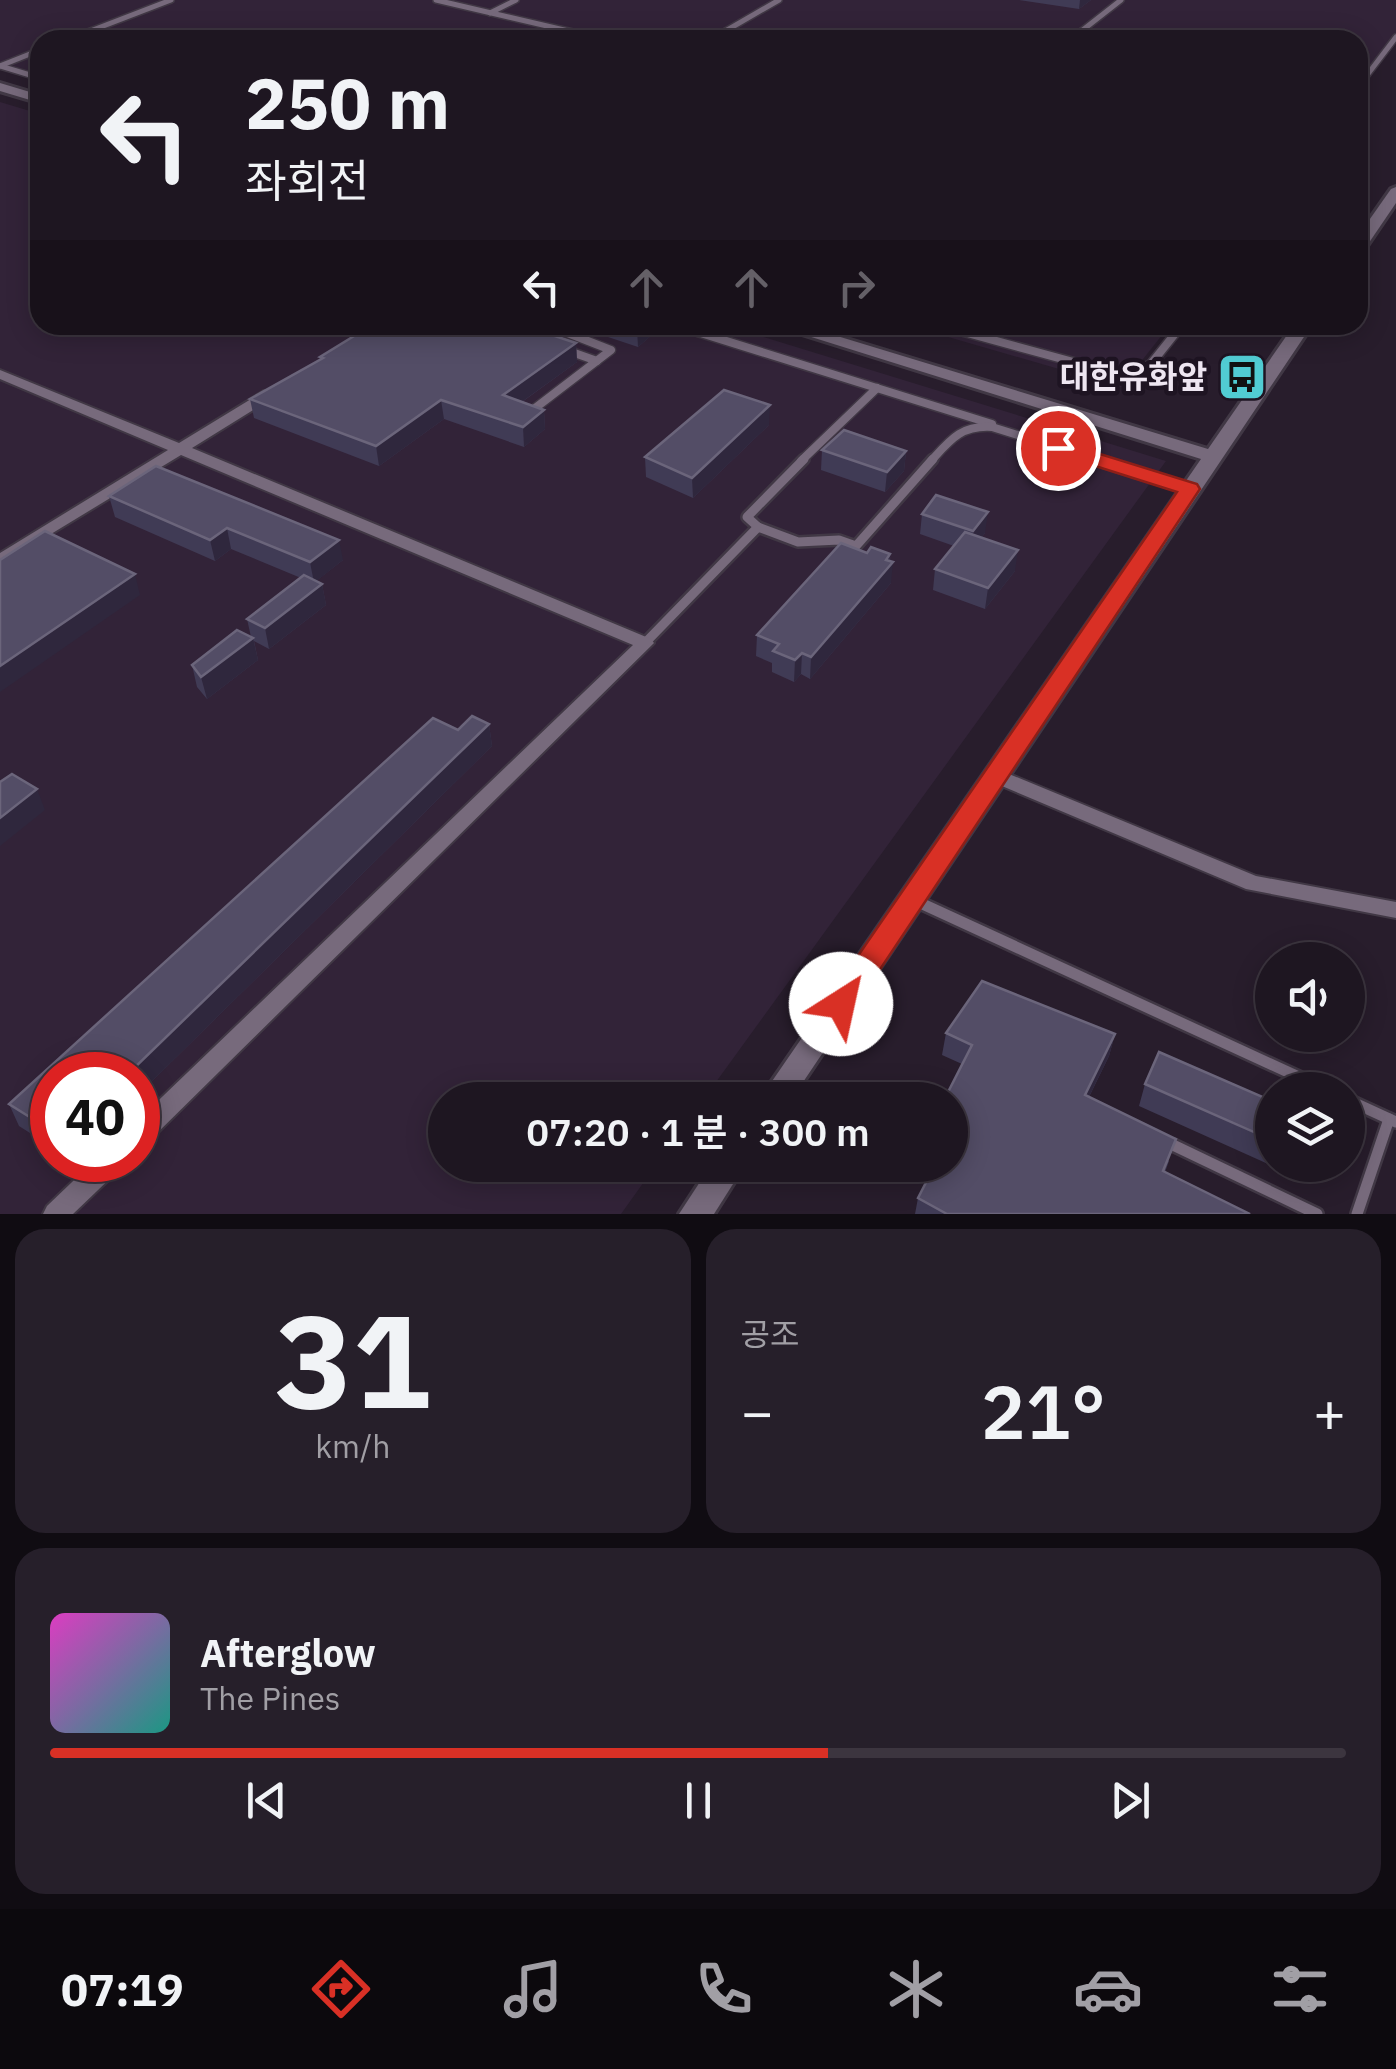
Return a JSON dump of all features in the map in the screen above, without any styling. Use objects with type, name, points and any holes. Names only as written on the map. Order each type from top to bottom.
[{"type":"street","points":[[0,87],[30,96]]},
{"type":"street","points":[[1368,233],[1396,192]]},
{"type":"street","points":[[815,335],[1212,456]]},
{"type":"street","points":[[787,1082],[1296,335]]},
{"type":"street","points":[[0,374],[646,643],[160,1115]]},
{"type":"street","points":[[0,560],[280,387]]},
{"type":"street","points":[[997,776],[1253,883],[1396,910]]},
{"type":"street","points":[[56,1214],[89,1182]]},
{"type":"street","points":[[695,1214],[717,1182]]},
{"type":"lane","points":[[92,30],[171,0]]},
{"type":"lane","points":[[436,0],[564,30]]},
{"type":"lane","points":[[490,13],[516,0]]},
{"type":"lane","points":[[727,30],[779,0]]},
{"type":"lane","points":[[1083,30],[1121,0]]},
{"type":"lane","points":[[1368,73],[1396,38]]},
{"type":"lane","points":[[0,66],[30,54]]},
{"type":"lane","points":[[0,66],[30,75]]},
{"type":"lane","points":[[528,414],[611,350],[573,335]]},
{"type":"lane","points":[[707,335],[1190,489]]},
{"type":"lane","points":[[975,335],[1121,375],[1136,374],[1151,366],[1174,335]]},
{"type":"lane","points":[[561,349],[597,361]]},
{"type":"lane","points":[[877,388],[747,517],[758,527],[798,542],[839,540],[856,546],[955,434],[974,426],[992,427]]},
{"type":"lane","points":[[646,643],[758,527]]},
{"type":"lane","points":[[913,900],[1287,1072]]},
{"type":"lane","points":[[1357,1214],[1392,1120],[1365,1108]]},
{"type":"lane","points":[[1173,1144],[1316,1214]]},
{"type":"shaded area","points":[[0,0],[1396,0],[1396,37],[1368,74],[1368,30],[30,30],[30,71],[0,63]]},
{"type":"shaded area","points":[[0,102],[30,111],[30,335],[757,335],[1166,461],[716,1082],[428,1082],[428,1182],[644,1182],[621,1214],[0,1214]]},
{"type":"shaded area","points":[[942,335],[1162,335],[1121,387]]},
{"type":"building","points":[[356,335],[552,335],[576,343],[503,395],[544,410],[523,427],[441,400],[376,446],[250,399],[323,358],[320,357]]},
{"type":"building","points":[[724,390],[770,405],[692,478],[645,457]]},
{"type":"building","points":[[844,430],[906,451],[887,472],[822,450]]},
{"type":"building","points":[[156,466],[339,540],[310,562],[227,528],[210,540],[109,496]]},
{"type":"building","points":[[936,495],[988,512],[973,531],[922,514]]},
{"type":"building","points":[[45,531],[135,574],[0,666],[0,560]]},
{"type":"building","points":[[965,532],[1018,550],[988,588],[935,569]]},
{"type":"building","points":[[841,543],[867,553],[871,547],[890,554],[886,560],[893,562],[811,657],[802,653],[795,660],[773,651],[779,644],[757,635]]},
{"type":"building","points":[[304,575],[322,584],[265,628],[247,619]]},
{"type":"building","points":[[237,630],[253,638],[201,677],[192,665]]},
{"type":"building","points":[[472,716],[489,724],[151,1052],[66,1052],[433,718],[458,730]]},
{"type":"building","points":[[12,774],[37,789],[0,818],[0,782]]},
{"type":"building","points":[[982,981],[1115,1034],[1085,1095],[1176,1139],[1163,1171],[1250,1214],[947,1214],[918,1198],[926,1182],[968,1182],[968,1082],[953,1082],[972,1045],[946,1033]]},
{"type":"building","points":[[1159,1052],[1255,1094],[1255,1133],[1145,1084]]},
{"type":"building","points":[[30,1085],[30,1117],[9,1104]]},
{"type":"place","name":"대한유화앞","points":[[1242,377]]},
{"type":"route","points":[[841,1004],[1190,489],[1058,448]]}]
